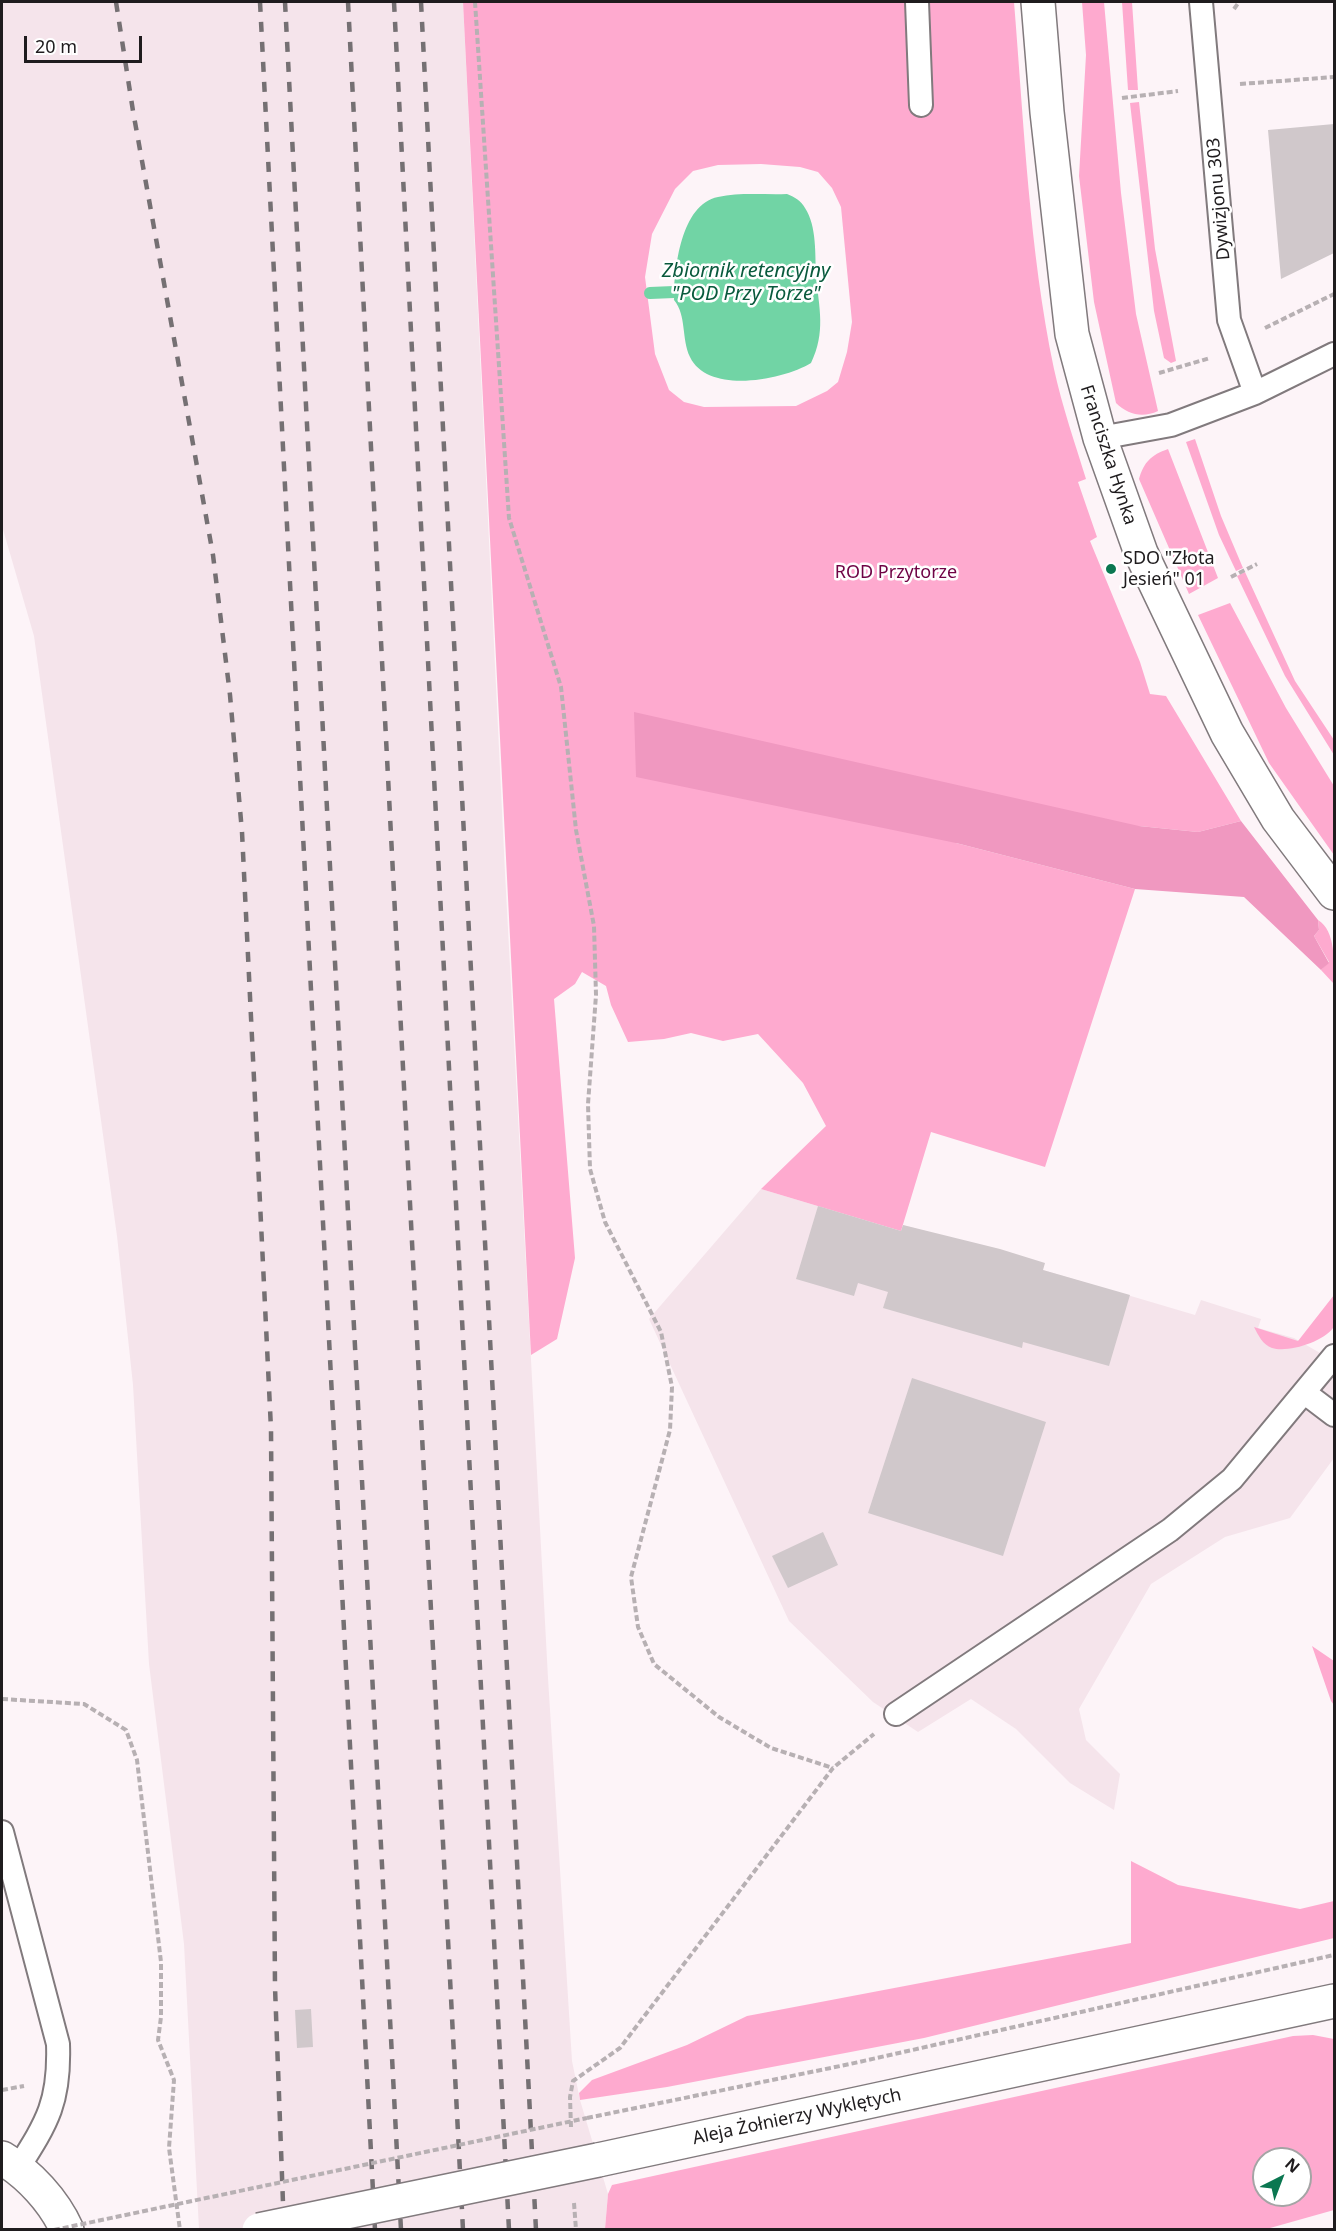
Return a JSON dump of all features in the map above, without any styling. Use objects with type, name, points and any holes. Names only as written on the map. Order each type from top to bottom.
[{"type":"main road","name":"Franciszka Hynka","points":[[1038,2],[1047,112],[1072,334],[1100,438],[1141,553],[1227,733],[1278,819],[1335,893]]},
{"type":"main road","name":"Aleja Żołnierzy Wyklętych","points":[[259,2229],[598,2160],[1335,2001]]},
{"type":"main road","points":[[10,2163],[59,2210],[67,2229]]},
{"type":"lane","points":[[916,2],[921,105]]},
{"type":"lane","name":"Dywizjonu 303","points":[[1201,2],[1229,320],[1255,393]]},
{"type":"lane","points":[[1100,438],[1171,425],[1255,393],[1335,354]]},
{"type":"lane","points":[[896,1714],[1170,1530],[1232,1479],[1335,1356]]},
{"type":"lane","points":[[1305,1393],[1335,1415]]},
{"type":"lane","points":[[2,1832],[58,2044],[59,2080],[48,2119],[10,2163]]},
{"type":"path","points":[[475,2],[508,518],[561,687],[576,830],[594,926],[596,995],[588,1104],[590,1169],[605,1222],[661,1332],[672,1387],[670,1430],[631,1577],[638,1627],[654,1664],[719,1717],[771,1748],[833,1768]]},
{"type":"path","points":[[1210,87],[1335,77]]},
{"type":"path","points":[[1122,98],[1160,93]]},
{"type":"path","points":[[1159,373],[1221,354]]},
{"type":"path","points":[[1231,577],[1257,564]]},
{"type":"path","points":[[2,1699],[84,1704],[126,1731],[137,1760],[161,1962],[158,2040],[174,2080],[169,2148],[180,2229]]},
{"type":"path","points":[[571,2130],[570,2097],[573,2081],[620,2048],[833,1768],[896,1714]]},
{"type":"path","points":[[54,2229],[850,2064],[1335,1954]]},
{"type":"path","points":[[574,2196],[576,2229]]},
{"type":"shaded area","points":[[2,2],[463,2],[505,873],[548,1678],[572,2061],[580,2100],[608,2194],[605,2229],[199,2229],[184,1944],[149,1664],[133,1385],[117,1236],[34,636],[2,526]]},
{"type":"shaded area","points":[[634,712],[1139,826],[1198,832],[1241,821],[1318,920],[1319,930],[1314,936],[1329,963],[1321,970],[1244,897],[1135,889],[956,843],[636,777]]},
{"type":"shaded area","points":[[761,1189],[901,1231],[903,1225],[999,1251],[1043,1270],[1195,1315],[1201,1300],[1261,1319],[1258,1328],[1294,1338],[1334,1361],[1334,1458],[1290,1518],[1225,1537],[1151,1584],[1079,1709],[1086,1740],[1120,1774],[1114,1810],[1070,1783],[1016,1729],[971,1699],[918,1732],[873,1702],[789,1621],[649,1319]]},
{"type":"green space","name":"ROD Przytorze","points":[[463,2],[1014,2],[1028,186],[1039,278],[1057,383],[1086,479],[1078,482],[1097,537],[1090,541],[1140,662],[1150,694],[1166,696],[1241,821],[1198,832],[1139,826],[956,843],[1135,889],[1045,1167],[931,1132],[901,1231],[761,1189],[826,1126],[803,1083],[758,1034],[723,1041],[691,1033],[664,1039],[628,1042],[611,1005],[606,986],[582,972],[575,984],[554,999],[575,1258],[557,1339],[531,1355]],"holes":[[[761,164],[800,167],[818,172],[832,188],[841,207],[852,322],[847,352],[838,382],[827,391],[796,406],[704,407],[684,402],[669,390],[655,354],[645,277],[652,234],[675,189],[693,171],[718,165]]]},
{"type":"green space","points":[[1082,2],[1104,2],[1121,193],[1136,314],[1158,411],[1141,415],[1131,413],[1116,403],[1094,302],[1079,176],[1086,55]]},
{"type":"green space","points":[[1122,2],[1132,2],[1138,90],[1128,90]]},
{"type":"green space","points":[[1139,102],[1155,249],[1176,361],[1171,363],[1164,358],[1154,311],[1130,103]]},
{"type":"green space","points":[[1195,439],[1221,516],[1243,568],[1236,571],[1219,535],[1186,442]]},
{"type":"green space","points":[[1168,449],[1218,578],[1189,594],[1139,479],[1149,460]]},
{"type":"green space","points":[[1245,572],[1295,681],[1334,740],[1334,755],[1285,676],[1237,576]]},
{"type":"green space","points":[[1230,603],[1286,708],[1334,786],[1334,855],[1269,763],[1198,615]]},
{"type":"green space","points":[[1318,920],[1324,925],[1331,939],[1334,984],[1321,970],[1329,962],[1314,936],[1319,930]]},
{"type":"green space","points":[[1334,1295],[1333,1328],[1314,1342],[1296,1348],[1272,1348],[1263,1342],[1254,1327],[1298,1341]]},
{"type":"green space","points":[[1312,1646],[1334,1661],[1334,1705],[1331,1701]]},
{"type":"green space","points":[[1131,1861],[1178,1885],[1300,1909],[1334,1901],[1334,1938],[924,2038],[667,2087],[580,2100],[579,2093],[592,2080],[687,2045],[747,2016],[1131,1943]]},
{"type":"green space","points":[[1313,2035],[1334,2039],[1334,2210],[1263,2230],[605,2229],[608,2194],[612,2185],[1293,2036]]},
{"type":"water","name":"Zbiornik retencyjny \"POD Przy Torze\"","points":[[744,194],[787,194],[798,200],[812,223],[820,309],[819,341],[816,352],[811,363],[783,375],[747,381],[713,376],[699,369],[690,357],[681,313],[674,300],[678,256],[688,224],[705,202],[718,197]]},
{"type":"building","points":[[1334,124],[1334,253],[1281,279],[1268,130]]},
{"type":"building","points":[[818,1206],[901,1231],[903,1225],[1000,1249],[1045,1263],[1043,1270],[1130,1295],[1109,1366],[1023,1342],[1022,1348],[883,1308],[888,1292],[858,1283],[854,1296],[796,1279]]},
{"type":"building","points":[[912,1378],[1046,1422],[1003,1556],[868,1513]]},
{"type":"building","points":[[823,1532],[838,1565],[788,1588],[772,1556]]},
{"type":"building","points":[[311,2009],[313,2047],[297,2048],[295,2010]]},
{"type":"waterway","points":[[650,293],[674,292]]},
{"type":"railway","points":[[116,2],[133,111],[213,555],[230,695],[242,832],[271,1429],[275,1987],[284,2230]]},
{"type":"railway","points":[[260,2],[375,2230]]},
{"type":"railway","points":[[285,2],[401,2230]]},
{"type":"railway","points":[[348,2],[463,2230]]},
{"type":"railway","points":[[394,2],[509,2230]]},
{"type":"railway","points":[[421,2],[536,2230]]},
{"type":"place","name":"SDO \"Złota Jesień\" 01","points":[[1111,569]]}]
